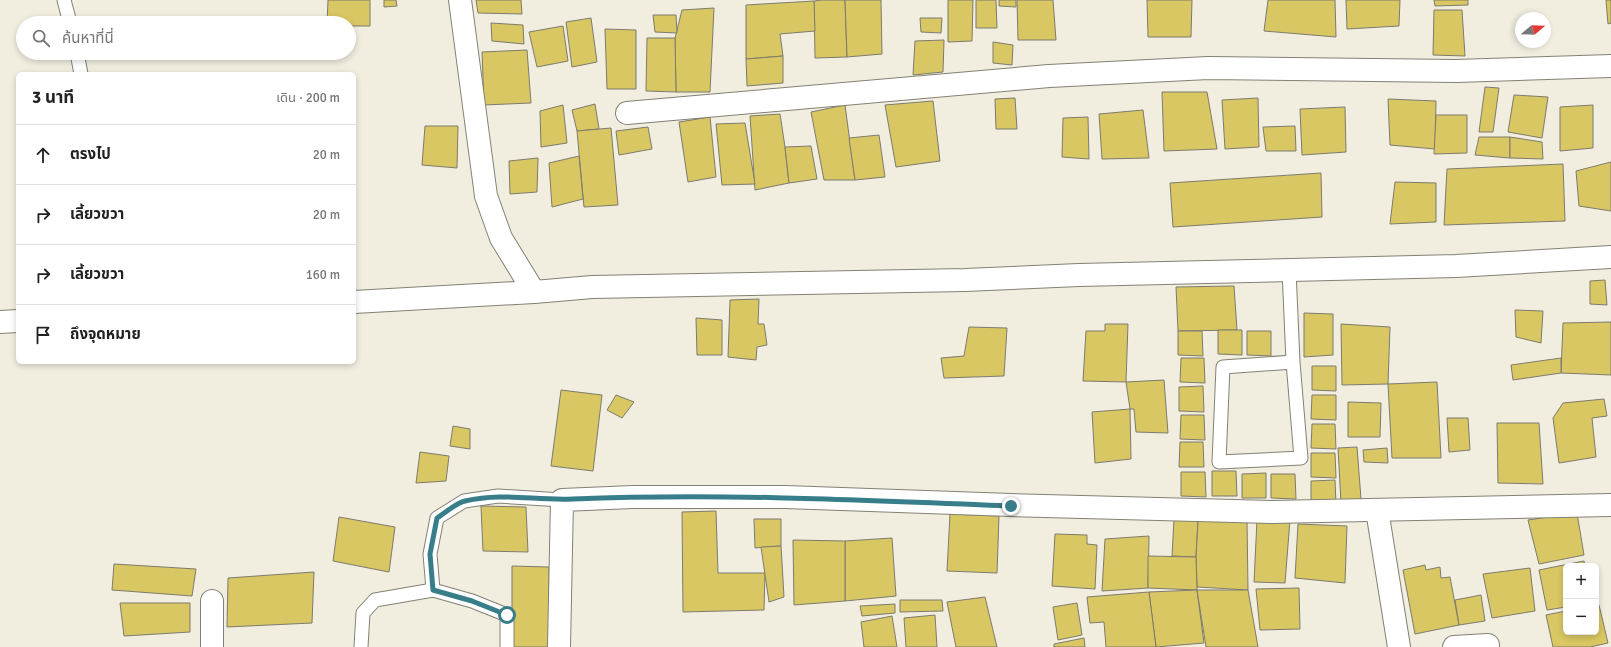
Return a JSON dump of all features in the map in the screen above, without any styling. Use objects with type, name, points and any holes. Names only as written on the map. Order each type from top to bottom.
[{"type":"street","points":[[460,0],[486,196],[501,238],[534,292]]},
{"type":"street","points":[[627,113],[1049,76],[1208,68],[1456,71],[1611,66]]},
{"type":"street","points":[[356,302],[534,292],[592,287],[957,280],[1079,275],[1456,266],[1611,257]]},
{"type":"street","points":[[0,322],[16,321]]},
{"type":"street","points":[[559,647],[562,500],[633,497],[770,497],[1011,506],[1264,511],[1611,505]]},
{"type":"street","points":[[1377,510],[1400,647]]},
{"type":"street","points":[[212,601],[212,647]]},
{"type":"street","points":[[1454,647],[1488,645]]},
{"type":"lane","points":[[64,0],[68,16]]},
{"type":"lane","points":[[78,60],[80,72]]},
{"type":"lane","points":[[1289,270],[1293,362],[1301,458],[1219,462],[1223,367],[1293,362]]},
{"type":"lane","points":[[433,590],[430,554],[437,518],[464,502],[498,496],[562,500]]},
{"type":"lane","points":[[361,647],[363,613],[375,600],[433,590],[472,601],[507,615],[507,647]]},
{"type":"building","points":[[328,0],[370,0],[370,26],[356,26],[356,16],[327,16]]},
{"type":"building","points":[[384,0],[396,0],[397,6],[384,7]]},
{"type":"building","points":[[476,0],[521,0],[522,14],[478,13]]},
{"type":"building","points":[[845,0],[847,57],[815,58],[814,1]]},
{"type":"building","points":[[845,0],[881,0],[882,54],[847,57]]},
{"type":"building","points":[[948,0],[973,0],[972,41],[948,42]]},
{"type":"building","points":[[976,0],[996,0],[997,28],[976,28]]},
{"type":"building","points":[[999,0],[1016,0],[1016,7],[999,6]]},
{"type":"building","points":[[1017,0],[1053,0],[1056,40],[1018,40]]},
{"type":"building","points":[[1147,0],[1192,0],[1191,37],[1148,37]]},
{"type":"building","points":[[1268,0],[1335,0],[1336,37],[1264,31]]},
{"type":"building","points":[[1346,0],[1400,0],[1399,26],[1347,29]]},
{"type":"building","points":[[1434,0],[1468,0],[1468,5],[1435,6]]},
{"type":"building","points":[[1606,0],[1611,0],[1611,23],[1608,24]]},
{"type":"building","points":[[814,1],[815,31],[780,34],[783,56],[746,59],[746,5]]},
{"type":"building","points":[[714,8],[710,92],[676,92],[675,38],[682,10]]},
{"type":"building","points":[[1434,10],[1462,10],[1465,56],[1433,55]]},
{"type":"building","points":[[653,15],[676,15],[677,33],[655,32]]},
{"type":"building","points":[[591,18],[597,62],[572,67],[566,22]]},
{"type":"building","points":[[920,18],[942,18],[941,33],[921,32]]},
{"type":"building","points":[[491,23],[523,25],[524,44],[492,41]]},
{"type":"building","points":[[563,26],[568,61],[537,67],[529,32]]},
{"type":"building","points":[[605,29],[636,30],[636,89],[607,89]]},
{"type":"building","points":[[647,38],[675,38],[676,92],[646,91]]},
{"type":"building","points":[[944,40],[943,72],[913,75],[915,41]]},
{"type":"building","points":[[993,42],[1013,45],[1012,65],[993,63]]},
{"type":"building","points":[[527,50],[531,103],[484,105],[482,52]]},
{"type":"building","points":[[783,56],[783,83],[747,86],[746,59]]},
{"type":"building","points":[[1485,87],[1499,88],[1493,132],[1479,132]]},
{"type":"building","points":[[1162,92],[1207,92],[1217,149],[1164,151]]},
{"type":"building","points":[[1514,95],[1548,97],[1542,138],[1508,132]]},
{"type":"building","points":[[1015,98],[1017,129],[996,129],[995,99]]},
{"type":"building","points":[[1258,98],[1259,147],[1225,149],[1222,100]]},
{"type":"building","points":[[1388,99],[1436,101],[1435,149],[1390,145]]},
{"type":"building","points":[[933,101],[940,161],[896,167],[885,105]]},
{"type":"building","points":[[595,104],[599,129],[577,131],[572,110]]},
{"type":"building","points":[[563,105],[567,143],[541,147],[540,111]]},
{"type":"building","points":[[845,105],[855,180],[824,180],[811,112]]},
{"type":"building","points":[[1593,105],[1593,148],[1560,151],[1560,107]]},
{"type":"building","points":[[1345,107],[1346,152],[1302,155],[1300,109]]},
{"type":"building","points":[[1143,110],[1149,158],[1102,159],[1099,114]]},
{"type":"building","points":[[780,114],[789,183],[755,190],[750,116]]},
{"type":"building","points":[[1436,115],[1467,115],[1467,153],[1434,154]]},
{"type":"building","points":[[710,117],[716,177],[688,182],[679,122]]},
{"type":"building","points":[[1088,117],[1089,159],[1062,157],[1063,118]]},
{"type":"building","points":[[745,123],[755,184],[722,185],[716,124]]},
{"type":"building","points":[[425,126],[458,126],[457,168],[422,165]]},
{"type":"building","points":[[1295,126],[1296,151],[1266,151],[1263,127]]},
{"type":"building","points":[[648,127],[652,149],[619,155],[616,131]]},
{"type":"building","points":[[611,128],[618,205],[584,207],[577,131]]},
{"type":"building","points":[[879,135],[885,177],[855,180],[849,138]]},
{"type":"building","points":[[1479,137],[1510,137],[1510,158],[1475,155]]},
{"type":"building","points":[[1510,137],[1542,142],[1543,159],[1510,158]]},
{"type":"building","points":[[811,146],[817,179],[789,183],[785,147]]},
{"type":"building","points":[[579,156],[583,199],[552,207],[549,163]]},
{"type":"building","points":[[538,158],[537,192],[510,194],[509,161]]},
{"type":"building","points":[[1611,162],[1611,211],[1579,206],[1576,171]]},
{"type":"building","points":[[1563,164],[1565,221],[1444,225],[1447,169]]},
{"type":"building","points":[[1321,173],[1322,217],[1173,227],[1170,183]]},
{"type":"building","points":[[1395,182],[1436,183],[1436,222],[1390,224]]},
{"type":"building","points":[[1605,280],[1607,305],[1590,304],[1590,281]]},
{"type":"building","points":[[1234,286],[1237,330],[1178,331],[1176,287]]},
{"type":"building","points":[[759,299],[758,324],[764,324],[767,345],[757,347],[756,360],[728,357],[730,300]]},
{"type":"building","points":[[1515,310],[1543,311],[1541,343],[1516,337]]},
{"type":"building","points":[[1304,313],[1333,314],[1333,355],[1304,357]]},
{"type":"building","points":[[696,318],[722,320],[722,355],[697,355]]},
{"type":"building","points":[[1611,322],[1611,375],[1561,373],[1563,323]]},
{"type":"building","points":[[1105,324],[1128,324],[1126,382],[1083,381],[1086,331],[1105,331]]},
{"type":"building","points":[[1341,324],[1390,327],[1388,384],[1342,385]]},
{"type":"building","points":[[969,327],[1007,328],[1004,376],[944,378],[941,358],[964,356]]},
{"type":"building","points":[[1218,330],[1242,330],[1242,355],[1218,354]]},
{"type":"building","points":[[1178,331],[1202,331],[1203,356],[1178,355]]},
{"type":"building","points":[[1247,331],[1271,331],[1271,356],[1247,355]]},
{"type":"building","points":[[1181,358],[1204,358],[1205,383],[1180,382]]},
{"type":"building","points":[[1561,358],[1561,373],[1513,380],[1511,365]]},
{"type":"building","points":[[1312,366],[1336,366],[1336,391],[1312,390]]},
{"type":"building","points":[[1164,380],[1168,433],[1136,432],[1134,409],[1130,409],[1126,382]]},
{"type":"building","points":[[1437,382],[1441,458],[1392,458],[1388,384]]},
{"type":"building","points":[[1203,386],[1204,412],[1179,411],[1179,387]]},
{"type":"building","points":[[561,390],[602,395],[593,471],[551,466]]},
{"type":"building","points":[[616,395],[634,402],[622,418],[607,410]]},
{"type":"building","points":[[1312,395],[1336,395],[1336,420],[1311,419]]},
{"type":"building","points":[[1604,399],[1607,416],[1592,418],[1596,457],[1559,463],[1553,418],[1563,403]]},
{"type":"building","points":[[1348,402],[1381,403],[1380,437],[1348,437]]},
{"type":"building","points":[[1130,409],[1131,459],[1095,463],[1092,412]]},
{"type":"building","points":[[1181,415],[1204,415],[1205,440],[1180,439]]},
{"type":"building","points":[[1447,418],[1468,418],[1470,450],[1449,452]]},
{"type":"building","points":[[1497,423],[1539,423],[1543,484],[1498,483]]},
{"type":"building","points":[[1312,424],[1335,424],[1336,449],[1311,448]]},
{"type":"building","points":[[453,426],[470,429],[470,449],[450,446]]},
{"type":"building","points":[[1180,442],[1203,442],[1204,467],[1179,467]]},
{"type":"building","points":[[1357,447],[1361,499],[1341,502],[1338,448]]},
{"type":"building","points":[[1387,448],[1388,463],[1364,462],[1363,450]]},
{"type":"building","points":[[420,452],[449,456],[446,481],[416,483]]},
{"type":"building","points":[[1311,453],[1335,453],[1336,478],[1311,477]]},
{"type":"building","points":[[1212,471],[1236,471],[1237,496],[1212,496]]},
{"type":"building","points":[[1181,472],[1205,472],[1206,497],[1181,496]]},
{"type":"building","points":[[1266,473],[1266,498],[1242,498],[1242,474]]},
{"type":"building","points":[[1271,474],[1295,474],[1296,499],[1271,498]]},
{"type":"building","points":[[1335,480],[1336,505],[1311,505],[1311,481]]},
{"type":"building","points":[[481,506],[526,507],[528,552],[483,551]]},
{"type":"building","points":[[716,511],[718,573],[765,573],[764,610],[683,612],[682,512]]},
{"type":"building","points":[[1577,513],[1584,555],[1539,564],[1528,520]]},
{"type":"building","points":[[950,514],[999,516],[997,573],[947,571]]},
{"type":"building","points":[[339,517],[395,527],[389,572],[333,561]]},
{"type":"building","points":[[754,519],[781,519],[781,546],[755,548]]},
{"type":"building","points":[[1174,519],[1198,521],[1196,557],[1172,556]]},
{"type":"building","points":[[1247,520],[1248,590],[1197,587],[1196,557],[1198,521]]},
{"type":"building","points":[[1257,520],[1290,520],[1285,583],[1254,582]]},
{"type":"building","points":[[1298,524],[1347,526],[1345,583],[1295,578]]},
{"type":"building","points":[[1055,534],[1087,535],[1087,544],[1097,545],[1095,589],[1052,586]]},
{"type":"building","points":[[1149,536],[1148,588],[1102,591],[1105,539]]},
{"type":"building","points":[[892,538],[896,596],[845,601],[845,541]]},
{"type":"building","points":[[793,540],[845,541],[845,601],[794,605]]},
{"type":"building","points":[[781,546],[784,597],[769,602],[761,547]]},
{"type":"building","points":[[1148,556],[1196,557],[1197,590],[1148,588]]},
{"type":"building","points":[[1584,561],[1584,563],[1574,563]]},
{"type":"building","points":[[114,564],[196,569],[192,596],[112,590]]},
{"type":"building","points":[[1425,565],[1426,570],[1440,567],[1441,578],[1450,577],[1459,625],[1415,634],[1403,570]]},
{"type":"building","points":[[1563,565],[1563,607],[1547,610],[1539,570]]},
{"type":"building","points":[[512,566],[549,567],[549,647],[512,647]]},
{"type":"building","points":[[1530,568],[1535,611],[1492,618],[1483,574]]},
{"type":"building","points":[[314,572],[312,623],[227,627],[228,578]]},
{"type":"building","points":[[1299,588],[1300,629],[1260,630],[1256,589]]},
{"type":"building","points":[[1197,590],[1204,643],[1156,647],[1149,592]]},
{"type":"building","points":[[1197,590],[1248,590],[1258,647],[1206,647]]},
{"type":"building","points":[[1149,592],[1156,647],[1106,647],[1104,622],[1090,623],[1087,597]]},
{"type":"building","points":[[1481,595],[1485,621],[1459,625],[1455,600]]},
{"type":"building","points":[[985,597],[997,647],[956,647],[947,602]]},
{"type":"building","points":[[900,600],[942,600],[943,611],[900,612]]},
{"type":"building","points":[[120,603],[190,603],[190,632],[124,636]]},
{"type":"building","points":[[1077,603],[1082,635],[1058,640],[1053,607]]},
{"type":"building","points":[[895,604],[895,613],[862,616],[860,606]]},
{"type":"building","points":[[1599,605],[1608,643],[1590,647],[1553,647],[1546,615],[1563,612],[1563,635],[1599,635]]},
{"type":"building","points":[[935,615],[937,647],[906,647],[904,618]]},
{"type":"building","points":[[892,616],[897,647],[864,647],[861,622]]},
{"type":"building","points":[[1084,638],[1085,647],[1054,647],[1054,644]]},
{"type":"route","points":[[507,615],[472,601],[433,590],[430,554],[437,518],[464,502],[498,496],[562,500],[633,497],[784,497],[1011,506]]}]
